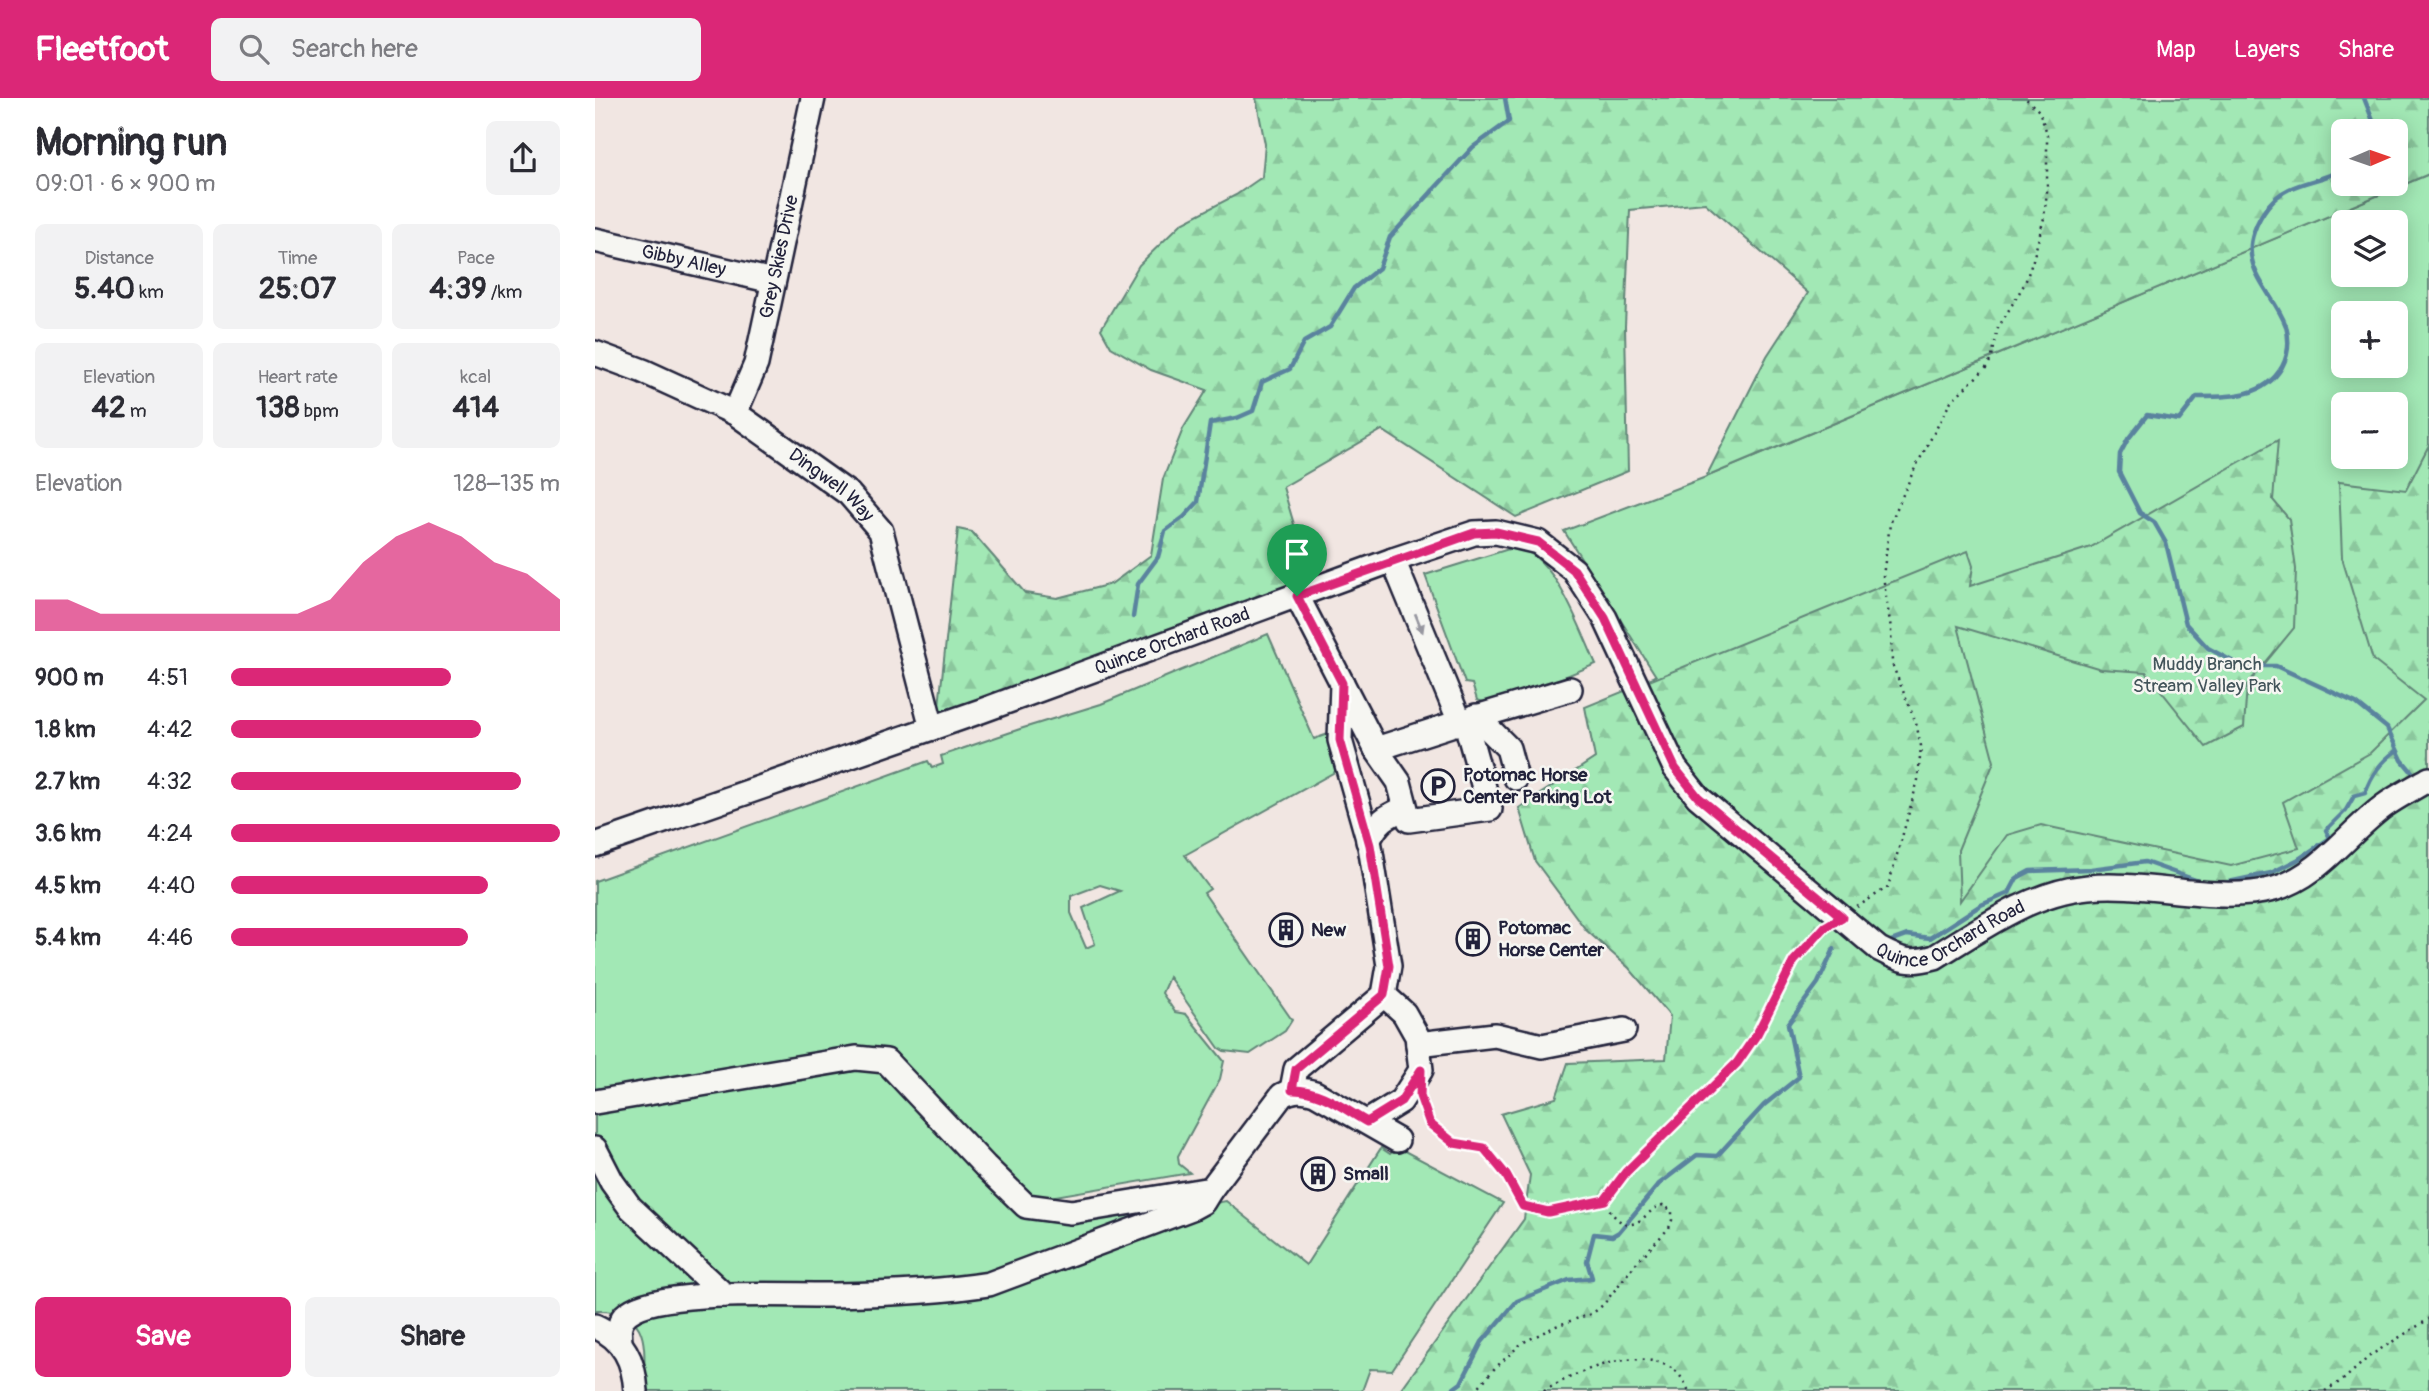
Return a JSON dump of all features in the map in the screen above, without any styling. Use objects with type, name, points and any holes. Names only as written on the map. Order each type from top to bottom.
[{"type":"street","name":"Grey Skies Drive","points":[[735,413],[756,364],[813,98]]},
{"type":"street","name":"Gibby Alley","points":[[595,240],[773,281]]},
{"type":"street","name":"Dingwell Way","points":[[595,353],[643,371],[735,413],[849,494],[881,531],[932,728]]},
{"type":"street","name":"Quince Orchard Road","points":[[595,845],[932,728],[1393,560],[1474,533],[1496,532],[1538,542],[1574,570],[1605,618],[1675,768],[1698,797],[1879,949],[1900,960],[1917,962],[1935,957],[2039,897],[2059,892],[2087,887],[2123,886],[2247,894],[2275,888],[2301,877],[2338,849],[2382,807],[2420,784]]},
{"type":"street","points":[[1297,596],[1376,749],[1398,782],[1409,820],[1490,809],[1467,719],[1393,560]]},
{"type":"street","points":[[1292,1090],[1296,1069],[1384,995],[1389,966],[1369,841],[1340,740],[1342,683]]},
{"type":"street","points":[[1376,749],[1570,689]]},
{"type":"street","points":[[1467,719],[1508,748],[1515,778]]},
{"type":"street","points":[[1369,841],[1376,825],[1405,808]]},
{"type":"street","points":[[1367,1122],[1401,1101],[1421,1070],[1417,1036],[1404,1013],[1384,995]]},
{"type":"street","points":[[1418,1044],[1495,1035],[1542,1046],[1624,1030]]},
{"type":"street","points":[[595,1102],[856,1058],[886,1061],[985,1166],[1027,1206],[1071,1212],[1211,1189]]},
{"type":"street","points":[[620,1342],[621,1321],[629,1312],[664,1301],[724,1295],[839,1295],[960,1289],[989,1284],[1192,1208],[1203,1202],[1282,1095],[1292,1090],[1304,1089],[1315,1093],[1397,1140]]},
{"type":"street","points":[[595,1149],[612,1182],[630,1207],[724,1295]]},
{"type":"street","points":[[595,1326],[620,1342],[632,1360],[636,1391]]},
{"type":"path","points":[[1421,1070],[1420,1096],[1430,1124],[1454,1143],[1484,1148],[1506,1175],[1523,1206],[1548,1212],[1605,1200],[1626,1172],[1737,1063],[1757,1034],[1794,961],[1825,927],[1888,887],[1918,780],[1921,746],[1916,723],[1895,672],[1890,649],[1891,629],[1883,576],[1890,524],[1913,472],[1951,401],[1987,367],[1998,328],[2025,283],[2044,218],[2047,133],[2039,111],[2025,98]]},
{"type":"path","points":[[1475,1391],[1521,1343],[1556,1326],[1593,1313],[1604,1305],[1637,1262],[1669,1228],[1672,1220],[1672,1211],[1663,1205],[1655,1207],[1635,1224],[1625,1223],[1615,1218],[1605,1200]]},
{"type":"path","points":[[2325,1391],[2343,1380],[2371,1355],[2429,1319]]},
{"type":"path","points":[[1544,1391],[1566,1378],[1597,1367],[1634,1359],[1661,1364],[1675,1370],[1689,1391]]},
{"type":"path","points":[[2240,1391],[2315,1391]]},
{"type":"green space","points":[[1256,98],[2429,98],[2429,174],[2408,183],[2408,119],[2331,119],[2331,196],[2377,196],[2343,210],[2331,210],[2331,215],[1706,477],[1767,356],[1808,293],[1705,203],[1630,210],[1625,326],[1628,471],[1516,517],[1382,430],[1283,487],[1313,589],[925,730],[939,706],[958,529],[972,532],[1025,593],[1057,598],[1111,584],[1151,555],[1163,479],[1183,429],[1207,390],[1151,370],[1111,347],[1101,329],[1139,265],[1182,223],[1236,195],[1262,177],[1265,144]]},
{"type":"green space","name":"Muddy Branch Stream Valley Park","points":[[2429,174],[2429,772],[2327,851],[1933,952],[1641,682],[1656,676],[1564,531],[1706,477],[2331,215],[2331,287],[2408,287],[2408,210],[2343,210],[2377,196],[2408,196],[2408,183]]},
{"type":"green space","points":[[2278,440],[2273,500],[2289,519],[2296,569],[2294,628],[2247,685],[2244,727],[2206,747],[2146,672],[2101,669],[1958,626],[1994,762],[1958,850],[1960,901],[2007,835],[2041,825],[2231,866],[2299,848],[2283,802],[2370,753],[2424,700],[2373,660],[2342,558],[2339,482],[2406,490],[2429,445],[2429,1391],[1400,1391],[1524,1219],[1530,1175],[1501,1114],[1556,1098],[1568,1063],[1666,1059],[1670,1016],[1629,968],[1586,930],[1535,861],[1519,808],[1595,758],[1585,707],[1968,551],[1973,566],[1970,586],[2091,547]]},
{"type":"green space","points":[[1512,548],[1527,551],[1553,576],[1574,613],[1596,664],[1495,705],[1477,700],[1472,684],[1465,683],[1425,575]]},
{"type":"green space","points":[[1268,634],[1314,739],[1328,734],[1340,769],[1185,855],[1210,889],[1204,893],[1292,1020],[1285,1031],[1250,1054],[1224,1051],[1219,1048],[1169,977],[1162,993],[1175,1012],[1186,1014],[1224,1061],[1220,1079],[1178,1156],[1179,1164],[1190,1173],[1055,1196],[1056,1222],[1202,1196],[1210,1204],[1226,1201],[1306,1265],[1381,1148],[1390,1154],[1397,1147],[1503,1203],[1392,1370],[1370,1369],[1362,1391],[644,1391],[644,1346],[636,1324],[627,1316],[595,1311],[595,881],[928,761],[932,768],[943,764],[941,756],[1101,704]],"holes":[[[1100,885],[1120,891],[1083,908],[1095,944],[1086,948],[1071,913],[1071,896]]]},
{"type":"waterway","points":[[1133,617],[1138,584],[1158,557],[1165,531],[1198,502],[1210,423],[1237,418],[1253,411],[1262,382],[1290,369],[1304,342],[1330,327],[1354,288],[1379,268],[1390,237],[1473,147],[1509,121],[1505,98]]},
{"type":"waterway","points":[[2364,98],[2372,119]]},
{"type":"waterway","points":[[2331,175],[2285,191],[2268,206],[2254,232],[2251,253],[2255,268],[2286,326],[2288,347],[2282,367],[2266,385],[2245,394],[2197,397],[2179,420],[2147,415],[2120,454],[2119,472],[2140,513],[2154,522],[2166,543],[2186,624],[2208,648],[2241,666],[2276,666],[2356,703],[2387,728],[2402,760],[2417,778]]},
{"type":"waterway","points":[[2219,884],[2271,873],[2330,838],[2326,830],[2346,810],[2354,796],[2365,793],[2378,768],[2397,750]]},
{"type":"waterway","points":[[1888,942],[1907,935],[1930,938],[1981,905],[2009,893],[2017,878],[2030,871],[2091,869],[2145,862],[2204,883]]},
{"type":"waterway","points":[[1450,1391],[1461,1383],[1482,1342],[1517,1301],[1569,1280],[1592,1278],[1587,1261],[1594,1234],[1612,1236],[1619,1232],[1659,1184],[1697,1155],[1717,1156],[1764,1105],[1799,1077],[1788,1024],[1818,983],[1834,949]]},
{"type":"place","name":"Potomac Horse Center Parking Lot","points":[[1438,786]]},
{"type":"place","name":"New","points":[[1286,930]]},
{"type":"place","name":"Potomac Horse Center","points":[[1473,939]]},
{"type":"place","name":"Small","points":[[1318,1174]]},
{"type":"route","points":[[1496,532],[1538,542],[1574,570],[1605,618],[1675,768],[1698,797],[1842,917],[1825,927],[1794,961],[1757,1034],[1737,1063],[1626,1172],[1605,1200],[1548,1212],[1523,1206],[1506,1175],[1484,1148],[1454,1143],[1430,1124],[1420,1096],[1421,1070],[1401,1101],[1367,1122],[1315,1093],[1304,1089],[1292,1090],[1296,1069],[1384,995],[1389,966],[1370,845],[1340,740],[1342,683],[1297,596],[1474,533],[1496,532]]}]
